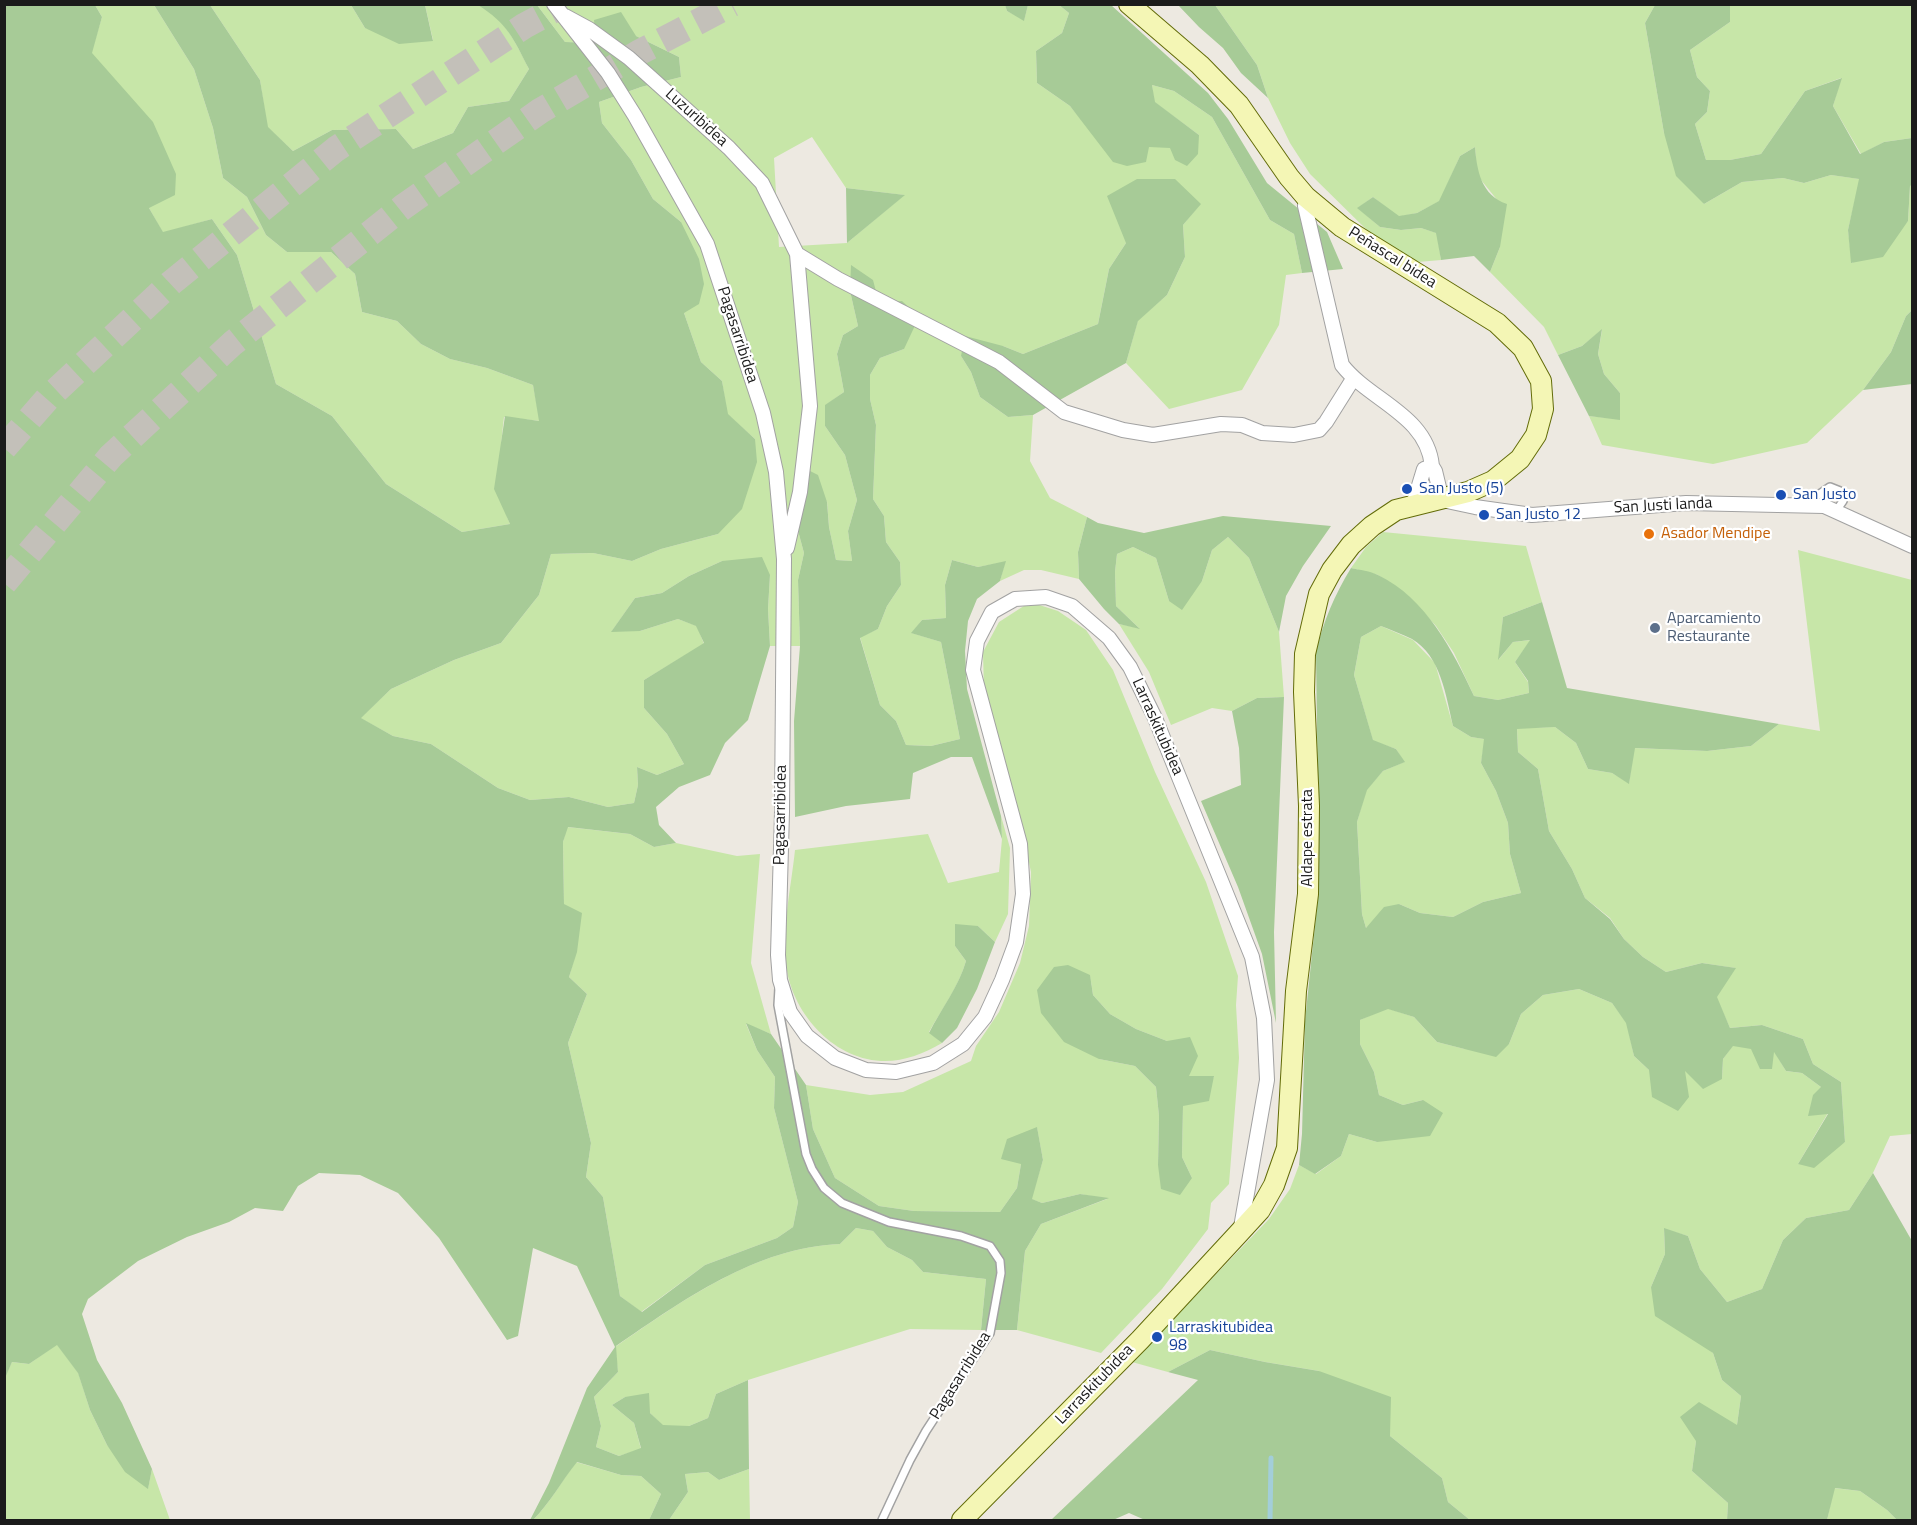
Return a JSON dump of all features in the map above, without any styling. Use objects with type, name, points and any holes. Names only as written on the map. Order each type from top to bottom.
[{"type":"street","name":"Peñascal bidea","points":[[1129,4],[1200,65],[1239,105],[1289,177],[1306,197],[1342,227],[1497,323],[1523,348],[1540,381],[1543,409],[1536,435],[1520,459],[1493,481],[1442,500]]},
{"type":"street","name":"Luzuribidea","points":[[557,9],[629,58],[729,148],[762,183],[797,254],[810,406],[800,492],[784,559]]},
{"type":"street","name":"Pagasarribidea","points":[[557,9],[608,73],[707,244],[771,440],[784,559],[780,980]]},
{"type":"street","points":[[1306,197],[1305,206],[1342,365],[1353,379],[1373,392],[1415,427],[1430,450],[1442,500]]},
{"type":"street","points":[[797,254],[838,279],[999,362],[1064,412],[1083,420],[1123,430],[1154,435],[1221,424],[1242,425],[1262,433],[1294,435],[1319,430],[1353,379]]},
{"type":"street","points":[[1413,505],[1424,469],[1432,466]]},
{"type":"street","name":"San Justi landa","points":[[1442,500],[1532,514],[1686,503],[1804,504],[1824,506],[1912,546]]},
{"type":"street","name":"Aldape estrata","points":[[1239,1233],[1260,1210],[1274,1185],[1287,1148],[1296,991],[1308,894],[1309,806],[1304,692],[1305,654],[1319,594],[1332,570],[1351,545],[1372,526],[1396,510],[1442,500]]},
{"type":"street","name":"Larraskitubidea","points":[[780,980],[790,1012],[807,1036],[835,1058],[866,1070],[897,1072],[933,1063],[963,1044],[985,1017],[1002,980],[1016,942],[1023,894],[1020,844],[973,670],[977,640],[992,612],[1015,599],[1046,597],[1072,606],[1109,638],[1130,667],[1155,718],[1252,957],[1263,1018],[1267,1080],[1239,1233],[1124,1356],[962,1521]]},
{"type":"lane","points":[[1804,504],[1830,487],[1840,491],[1843,501],[1836,511]]},
{"type":"lane","name":"Pagasarribidea","points":[[780,980],[778,1005],[802,1136],[812,1169],[824,1188],[842,1203],[889,1222],[961,1236],[990,1246],[1000,1261],[1001,1273],[990,1333],[926,1431],[882,1521]]},
{"type":"green space","points":[[458,3],[477,5],[486,8],[501,22],[529,69],[509,101],[468,107],[453,133],[413,149],[396,129],[332,130],[293,151],[267,127],[260,80],[210,5],[351,5],[365,28],[433,40],[425,5]]},
{"type":"green space","points":[[1005,4],[1007,11],[1024,20],[1028,5],[1059,5],[1069,13],[1062,33],[1036,51],[1037,83],[1070,106],[1090,130],[1149,147],[1170,147],[1199,135],[1154,102],[1152,85],[1174,91],[1212,117],[1270,220],[1294,234],[1302,273],[1286,275],[1279,325],[1242,390],[1169,409],[1126,363],[1138,320],[1167,295],[1185,257],[1183,225],[1200,204],[1126,243],[1109,269],[1098,324],[1023,354],[1003,346],[961,356],[971,372],[980,397],[1008,417],[1033,415],[1030,461],[1050,498],[1087,517],[1078,552],[1079,579],[1041,570],[1024,570],[1000,581],[1005,562],[978,567],[952,560],[945,585],[946,618],[922,620],[912,633],[941,642],[960,739],[931,746],[906,745],[896,721],[880,705],[860,637],[878,629],[887,606],[901,585],[900,562],[886,542],[884,516],[873,499],[876,425],[870,399],[870,375],[880,358],[904,349],[879,303],[850,291],[858,326],[843,335],[837,354],[844,392],[826,405],[825,426],[845,455],[857,500],[848,531],[852,561],[836,560],[829,527],[827,501],[797,527],[804,553],[798,580],[800,646],[770,646],[768,609],[770,575],[722,561],[689,576],[662,593],[635,598],[612,631],[640,631],[678,619],[697,626],[704,644],[644,680],[644,708],[667,734],[684,764],[657,775],[637,767],[638,785],[634,803],[608,807],[569,797],[530,800],[498,788],[431,744],[393,736],[360,718],[391,689],[454,660],[501,643],[539,595],[551,554],[593,553],[632,561],[661,549],[718,534],[755,439],[727,414],[722,381],[701,362],[684,313],[681,222],[653,199],[631,160],[602,123],[599,102],[641,87],[681,77],[679,57],[636,36],[596,43],[565,42],[537,5]],"holes":[[[812,137],[846,188],[904,195],[847,243],[779,247],[774,158]]]},
{"type":"green space","points":[[5,5],[95,5],[102,17],[92,53],[153,122],[176,174],[175,195],[149,208],[163,232],[212,219],[237,255],[276,384],[332,416],[386,484],[462,532],[510,524],[494,489],[505,416],[539,421],[533,385],[487,368],[450,359],[421,344],[397,321],[362,312],[355,274],[331,252],[287,252],[266,235],[247,197],[223,178],[213,128],[194,69],[154,5],[210,5],[260,80],[268,127],[293,151],[332,130],[396,129],[413,149],[453,133],[468,107],[509,101],[529,69],[509,32],[478,5],[537,5],[565,42],[596,43],[594,20],[621,12],[636,36],[679,57],[681,77],[641,87],[599,102],[602,123],[631,160],[653,199],[681,222],[699,259],[704,284],[699,304],[684,313],[701,362],[722,381],[728,414],[755,439],[757,462],[742,509],[718,534],[661,549],[632,561],[593,553],[551,554],[539,595],[501,643],[454,660],[391,689],[361,718],[393,736],[431,744],[498,788],[530,800],[569,797],[608,807],[634,803],[638,785],[637,767],[657,775],[684,764],[667,734],[644,708],[644,680],[704,643],[696,626],[678,619],[640,631],[611,632],[635,598],[662,593],[689,576],[722,561],[762,557],[770,575],[768,609],[770,646],[748,720],[725,743],[710,775],[679,787],[656,807],[659,825],[676,843],[654,847],[630,834],[568,827],[563,842],[564,904],[582,913],[577,952],[569,977],[587,994],[568,1043],[591,1143],[586,1177],[603,1197],[620,1296],[642,1312],[705,1265],[777,1238],[793,1227],[798,1202],[774,1108],[775,1077],[757,1050],[746,1023],[771,1034],[806,1085],[813,1129],[835,1178],[879,1206],[914,1211],[1000,1212],[1017,1188],[1021,1164],[1001,1159],[1007,1139],[1037,1127],[1043,1160],[1032,1199],[1042,1203],[1080,1194],[1109,1198],[1041,1224],[1025,1251],[1017,1330],[981,1330],[986,1279],[923,1272],[912,1260],[887,1247],[873,1231],[856,1228],[840,1244],[809,1247],[750,1266],[694,1295],[616,1346],[618,1372],[594,1397],[601,1426],[596,1447],[619,1456],[641,1448],[634,1423],[612,1405],[625,1397],[649,1393],[650,1413],[663,1425],[689,1426],[708,1418],[716,1394],[748,1380],[749,1469],[719,1480],[708,1472],[685,1474],[688,1492],[669,1520],[649,1520],[661,1494],[641,1476],[621,1475],[577,1462],[545,1507],[533,1520],[530,1520],[549,1483],[587,1388],[615,1347],[577,1266],[533,1248],[518,1336],[507,1340],[439,1238],[398,1193],[360,1175],[319,1173],[298,1186],[283,1211],[255,1208],[229,1222],[187,1237],[138,1261],[88,1299],[82,1314],[97,1360],[122,1403],[152,1469],[148,1489],[125,1472],[107,1445],[90,1410],[78,1373],[57,1345],[29,1364],[12,1362],[5,1378]]},
{"type":"green space","points":[[95,5],[154,5],[194,69],[213,128],[223,178],[247,197],[266,235],[287,252],[331,252],[355,274],[362,312],[397,321],[421,344],[450,359],[487,368],[533,385],[540,421],[504,417],[500,457],[501,485],[510,524],[462,532],[386,484],[332,416],[276,384],[237,255],[212,219],[163,233],[149,208],[91,53],[102,17]]},
{"type":"green space","points":[[351,5],[425,5],[433,41],[399,44],[365,28]]},
{"type":"green space","points":[[1005,5],[1028,5],[1024,21],[1007,11]]},
{"type":"green space","points":[[1059,5],[1111,5],[1208,93],[1228,119],[1267,183],[1327,232],[1343,269],[1302,273],[1294,234],[1270,220],[1212,117],[1174,91],[1152,85],[1155,102],[1199,135],[1198,154],[1187,166],[1175,160],[1170,148],[1149,147],[1146,162],[1127,166],[1113,162],[1070,106],[1037,83],[1036,51],[1062,33],[1069,13]]},
{"type":"green space","points":[[1178,5],[1215,5],[1257,65],[1268,98],[1241,73],[1223,48]]},
{"type":"green space","points":[[1215,5],[1655,5],[1645,23],[1664,133],[1704,204],[1742,182],[1783,178],[1804,183],[1831,175],[1860,179],[1848,230],[1852,263],[1908,221],[1910,186],[1912,185],[1912,310],[1906,316],[1891,352],[1863,390],[1807,443],[1713,464],[1602,445],[1589,416],[1619,419],[1620,393],[1604,374],[1598,354],[1602,330],[1582,346],[1558,355],[1544,327],[1490,272],[1500,247],[1498,201],[1477,175],[1475,147],[1460,156],[1440,201],[1417,213],[1398,217],[1373,197],[1358,208],[1380,227],[1401,230],[1421,228],[1437,233],[1441,260],[1418,262],[1371,234],[1310,174],[1290,143],[1268,98],[1257,65]]},
{"type":"green space","points":[[1655,5],[1730,5],[1730,22],[1690,50],[1697,77],[1710,91],[1707,112],[1695,124],[1706,160],[1730,160],[1761,154],[1805,91],[1842,78],[1833,106],[1860,154],[1884,142],[1912,138],[1912,185],[1910,186],[1908,221],[1883,257],[1851,263],[1848,230],[1859,179],[1831,175],[1804,183],[1783,178],[1742,182],[1704,204],[1676,176],[1664,133],[1645,23]]},
{"type":"green space","points":[[1730,5],[1912,5],[1912,138],[1884,142],[1861,154],[1833,106],[1841,78],[1805,91],[1761,154],[1730,160],[1706,160],[1695,124],[1707,112],[1710,91],[1697,77],[1690,50],[1730,22]]},
{"type":"green space","points":[[1475,147],[1482,181],[1491,195],[1507,204],[1500,247],[1490,272],[1474,256],[1441,260],[1436,233],[1421,228],[1401,230],[1380,227],[1357,208],[1373,197],[1399,216],[1417,213],[1439,201],[1460,156]]},
{"type":"green space","points":[[1137,179],[1175,179],[1201,204],[1183,225],[1185,257],[1167,295],[1138,321],[1126,363],[1033,415],[1008,417],[980,397],[971,372],[961,356],[965,336],[1023,354],[1098,324],[1109,269],[1126,243],[1107,196]]},
{"type":"green space","points":[[846,188],[905,195],[847,243]]},
{"type":"green space","points":[[851,265],[873,280],[879,303],[902,301],[919,317],[904,349],[880,358],[870,375],[870,399],[876,425],[873,499],[884,516],[886,542],[900,562],[901,585],[887,606],[878,629],[860,638],[880,705],[896,721],[906,745],[931,746],[960,739],[941,642],[911,633],[922,620],[946,618],[945,585],[952,560],[978,567],[1006,561],[1000,581],[977,599],[968,621],[965,651],[967,689],[1001,816],[1002,839],[972,757],[951,757],[913,773],[910,799],[846,806],[795,817],[794,721],[800,646],[798,580],[804,553],[797,527],[810,471],[818,475],[827,502],[829,527],[836,560],[852,561],[848,531],[857,500],[845,455],[825,426],[825,405],[844,392],[837,354],[843,335],[858,326],[850,291]]},
{"type":"green space","points":[[1912,310],[1912,384],[1863,390],[1891,352],[1906,316]]},
{"type":"green space","points":[[1602,329],[1598,354],[1604,374],[1620,393],[1620,420],[1589,416],[1558,355],[1582,346]]},
{"type":"green space","points":[[1223,516],[1331,526],[1303,566],[1286,596],[1279,632],[1249,558],[1228,537],[1212,550],[1202,581],[1182,610],[1169,601],[1156,558],[1133,547],[1117,554],[1116,606],[1140,629],[1119,624],[1079,579],[1078,552],[1087,517],[1098,523],[1144,533]]},
{"type":"green space","points":[[1383,532],[1526,546],[1542,602],[1503,617],[1499,659],[1513,642],[1531,640],[1515,662],[1528,682],[1529,693],[1498,700],[1474,696],[1454,653],[1436,626],[1408,596],[1378,575],[1351,568],[1366,547]]},
{"type":"green space","points":[[1228,537],[1249,558],[1279,632],[1284,697],[1257,698],[1232,711],[1212,708],[1171,725],[1149,672],[1119,624],[1139,628],[1116,606],[1117,554],[1133,547],[1156,558],[1169,601],[1202,581],[1212,550]]},
{"type":"green space","points":[[1798,550],[1912,580],[1912,1134],[1890,1136],[1873,1173],[1849,1210],[1806,1218],[1783,1240],[1762,1289],[1727,1302],[1700,1269],[1688,1236],[1664,1229],[1665,1254],[1651,1287],[1713,1353],[1722,1380],[1741,1396],[1737,1425],[1696,1441],[1692,1471],[1728,1503],[1727,1520],[1470,1520],[1448,1502],[1442,1478],[1390,1436],[1319,1371],[1210,1350],[1168,1372],[1132,1362],[1269,1219],[1290,1189],[1299,1165],[1316,1174],[1341,1156],[1349,1134],[1377,1142],[1423,1100],[1403,1105],[1379,1095],[1374,1072],[1360,1044],[1360,1020],[1387,1008],[1414,1017],[1437,1042],[1465,1049],[1509,1044],[1521,1014],[1543,995],[1579,989],[1612,1003],[1627,1023],[1634,1056],[1649,1070],[1685,1070],[1722,1079],[1723,1059],[1733,1045],[1774,1051],[1786,1071],[1802,1073],[1821,1087],[1828,1113],[1798,1164],[1845,1142],[1841,1082],[1813,1064],[1803,1039],[1762,1025],[1730,1028],[1716,997],[1735,968],[1702,963],[1666,972],[1643,957],[1624,939],[1610,918],[1585,898],[1572,869],[1549,831],[1538,769],[1518,752],[1517,728],[1555,727],[1576,743],[1588,769],[1612,773],[1629,783],[1634,748],[1707,751],[1751,746],[1779,724],[1820,731]]},
{"type":"green space","points":[[1351,568],[1372,572],[1410,597],[1436,627],[1447,644],[1474,696],[1498,700],[1529,693],[1528,681],[1515,662],[1530,640],[1513,642],[1498,660],[1503,617],[1542,602],[1567,688],[1779,724],[1751,746],[1707,751],[1635,748],[1629,784],[1612,773],[1588,769],[1576,743],[1555,727],[1517,729],[1518,752],[1538,769],[1549,831],[1572,869],[1585,898],[1610,919],[1624,939],[1643,957],[1666,972],[1702,963],[1736,968],[1717,997],[1730,1028],[1762,1025],[1803,1039],[1813,1064],[1841,1082],[1845,1142],[1814,1168],[1798,1164],[1828,1114],[1808,1116],[1813,1095],[1821,1087],[1802,1073],[1786,1071],[1774,1052],[1772,1069],[1760,1069],[1751,1049],[1733,1046],[1723,1059],[1722,1079],[1703,1089],[1685,1071],[1689,1097],[1678,1111],[1652,1097],[1649,1070],[1634,1056],[1626,1023],[1612,1003],[1579,989],[1543,995],[1521,1014],[1509,1044],[1496,1057],[1437,1042],[1414,1017],[1388,1009],[1360,1020],[1360,1044],[1374,1072],[1379,1095],[1403,1105],[1423,1100],[1443,1113],[1430,1136],[1377,1142],[1349,1134],[1341,1156],[1315,1174],[1299,1165],[1305,1021],[1319,887],[1316,652],[1330,608]],"holes":[[[1381,626],[1412,639],[1422,646],[1436,666],[1441,678],[1453,726],[1471,737],[1484,739],[1481,763],[1496,791],[1508,823],[1510,854],[1521,893],[1483,902],[1453,917],[1420,913],[1399,904],[1384,907],[1366,928],[1362,914],[1357,822],[1367,790],[1383,771],[1405,762],[1396,749],[1373,740],[1354,675],[1361,637]]]},
{"type":"green space","points":[[1030,602],[1058,611],[1086,630],[1113,670],[1155,772],[1206,882],[1238,976],[1236,1005],[1239,1058],[1229,1184],[1211,1203],[1208,1229],[1162,1289],[1101,1353],[1017,1330],[1025,1251],[1041,1224],[1107,1199],[1080,1194],[1042,1203],[1031,1199],[1043,1160],[1037,1128],[1021,1164],[1017,1188],[1000,1212],[914,1211],[879,1206],[835,1178],[813,1129],[806,1085],[870,1095],[903,1092],[971,1061],[976,1046],[999,1012],[1020,963],[1029,926],[1031,872],[1022,829],[984,692],[983,652],[999,622]],"holes":[[[1090,975],[1093,995],[1110,1014],[1136,1029],[1167,1041],[1189,1076],[1214,1077],[1183,1106],[1182,1157],[1192,1178],[1158,1165],[1159,1116],[1156,1087],[1135,1066],[1099,1059]]]},
{"type":"green space","points":[[1381,626],[1413,640],[1435,663],[1453,726],[1471,737],[1485,739],[1481,763],[1496,791],[1508,823],[1510,854],[1521,893],[1483,902],[1453,917],[1420,913],[1399,904],[1366,928],[1362,914],[1357,822],[1366,790],[1383,771],[1404,762],[1396,749],[1373,741],[1354,675],[1361,637]]},
{"type":"green space","points":[[1284,697],[1274,932],[1276,1023],[1262,954],[1238,887],[1201,801],[1241,785],[1239,748],[1232,711],[1257,698]]},
{"type":"green space","points":[[1001,816],[1010,848],[1008,914],[995,942],[978,926],[955,946],[966,961],[955,988],[929,1032],[942,1043],[913,1056],[881,1061],[863,1058],[830,1041],[805,1015],[789,982],[785,950],[786,922],[795,850],[928,834],[948,883],[999,872],[1002,839]]},
{"type":"green space","points":[[567,827],[630,834],[654,847],[676,843],[737,856],[760,854],[751,963],[771,1034],[746,1024],[757,1050],[775,1077],[774,1108],[798,1202],[793,1227],[777,1238],[705,1265],[641,1312],[620,1296],[603,1197],[586,1177],[591,1143],[568,1043],[587,994],[569,977],[576,952],[564,904],[563,842]]},
{"type":"green space","points":[[955,924],[978,926],[995,942],[977,989],[957,1028],[942,1043],[929,1033],[966,961],[955,946]]},
{"type":"green space","points":[[1068,965],[1090,975],[1093,995],[1110,1014],[1136,1029],[1167,1041],[1190,1037],[1198,1056],[1189,1076],[1214,1076],[1209,1101],[1183,1106],[1182,1157],[1192,1178],[1180,1195],[1161,1189],[1158,1165],[1159,1116],[1156,1087],[1135,1066],[1099,1059],[1064,1042],[1041,1013],[1037,990],[1054,967]]},
{"type":"green space","points":[[1873,1173],[1912,1241],[1912,1520],[1897,1520],[1860,1491],[1835,1488],[1827,1520],[1727,1520],[1728,1503],[1692,1471],[1696,1441],[1680,1417],[1699,1402],[1737,1425],[1741,1396],[1722,1380],[1713,1353],[1655,1316],[1651,1287],[1665,1254],[1664,1228],[1688,1236],[1700,1269],[1727,1302],[1762,1289],[1783,1240],[1806,1218],[1849,1210]]},
{"type":"green space","points":[[856,1228],[873,1231],[887,1247],[912,1260],[923,1272],[986,1279],[981,1330],[910,1329],[748,1380],[716,1394],[708,1418],[689,1426],[663,1426],[650,1413],[625,1397],[612,1405],[634,1423],[641,1449],[619,1456],[596,1447],[601,1426],[594,1397],[618,1372],[615,1347],[721,1279],[779,1255],[809,1247],[840,1244]]},
{"type":"green space","points":[[57,1344],[78,1372],[90,1410],[107,1445],[148,1488],[152,1469],[170,1520],[5,1520],[4,1378],[12,1362],[29,1364]]},
{"type":"green space","points":[[1210,1350],[1319,1371],[1391,1397],[1390,1436],[1442,1478],[1448,1502],[1470,1520],[1145,1520],[1129,1513],[1113,1520],[1051,1520],[1198,1380],[1168,1372]]},
{"type":"green space","points":[[576,1462],[621,1475],[641,1476],[661,1494],[649,1520],[533,1520]]},
{"type":"green space","points":[[749,1469],[750,1520],[669,1520],[688,1492],[685,1474],[708,1472],[719,1480]]},
{"type":"green space","points":[[1834,1488],[1860,1491],[1897,1520],[1827,1520]]},
{"type":"waterway","points":[[1270,1520],[1271,1458]]},
{"type":"tunnel","points":[[4,448],[48,398],[171,283],[336,149],[524,26],[565,4]]},
{"type":"tunnel","points":[[4,583],[111,456],[233,343],[403,207],[540,111],[640,52],[732,4]]},
{"type":"place","name":"San Justo (5)","points":[[1407,489]]},
{"type":"place","name":"San Justo","points":[[1781,495]]},
{"type":"place","name":"San Justo 12","points":[[1484,515]]},
{"type":"place","name":"Asador Mendipe","points":[[1649,534]]},
{"type":"place","name":"Aparcamiento Restaurante","points":[[1655,628]]},
{"type":"place","name":"Larraskitubidea 98","points":[[1157,1337]]}]
